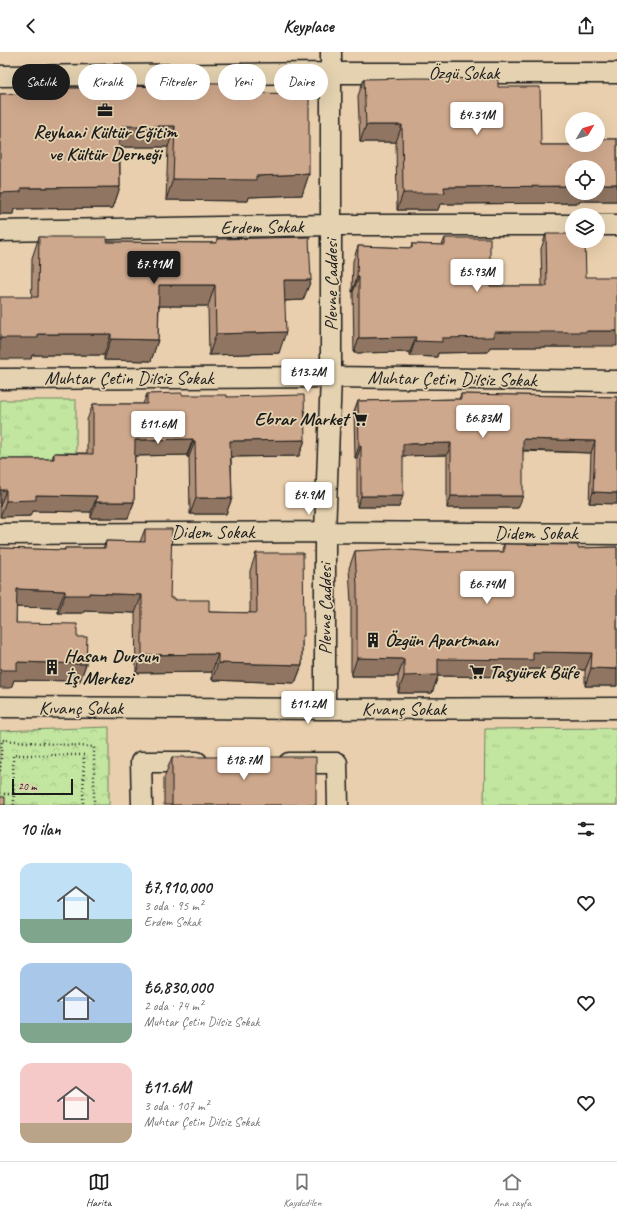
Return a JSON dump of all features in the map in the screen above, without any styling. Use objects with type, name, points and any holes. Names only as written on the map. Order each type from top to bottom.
[{"type":"street","name":"Plevne Caddesi","points":[[325,709],[325,532],[331,377],[330,52]]},
{"type":"street","name":"Özgü Sokak","points":[[0,76],[330,73],[617,73]]},
{"type":"street","name":"Erdem Sokak","points":[[0,231],[331,226],[565,225]]},
{"type":"street","points":[[605,225],[617,225]]},
{"type":"street","name":"Muhtar Çetin Dilsiz Sokak","points":[[0,380],[331,377],[617,381]]},
{"type":"street","name":"Didem Sokak","points":[[0,534],[325,532],[617,534]]},
{"type":"street","name":"Kıvanç Sokak","points":[[0,707],[325,709],[617,708]]},
{"type":"street","points":[[142,805],[142,762],[212,762]]},
{"type":"street","points":[[275,763],[337,763],[338,805]]},
{"type":"path","points":[[0,771],[2,740],[94,747],[94,805]]},
{"type":"path","points":[[14,805],[13,755],[84,755],[83,805]]},
{"type":"path","points":[[0,794],[14,794]]},
{"type":"green space","points":[[0,400],[76,400],[76,463],[0,465]]},
{"type":"green space","points":[[109,727],[109,805],[0,805],[0,731]]},
{"type":"green space","points":[[617,728],[617,805],[484,805],[485,729]]},
{"type":"building","points":[[364,79],[498,79],[498,87],[540,87],[541,145],[565,145],[565,152],[605,152],[605,139],[617,139],[617,184],[605,184],[605,160],[565,160],[565,186],[444,187],[445,193],[403,193],[402,125],[366,125]]},
{"type":"building","points":[[210,83],[218,83],[218,100],[266,100],[266,93],[274,93],[274,100],[309,100],[309,174],[256,176],[256,180],[173,179],[175,126],[121,126],[121,131],[119,131],[120,187],[21,188],[21,192],[0,193],[0,94],[12,94],[12,100],[70,100],[70,88],[78,88],[78,100],[137,100],[137,86],[145,86],[145,100],[210,100]]},
{"type":"building","points":[[546,234],[565,234],[565,248],[585,248],[586,277],[617,277],[617,331],[494,332],[494,337],[442,338],[442,342],[415,341],[416,337],[359,338],[359,277],[357,277],[358,246],[412,248],[412,244],[445,245],[445,238],[490,238],[490,286],[547,286]]},
{"type":"building","points":[[39,237],[107,237],[107,242],[217,243],[217,239],[309,237],[311,280],[284,280],[286,332],[216,334],[215,285],[159,285],[158,340],[111,339],[111,334],[38,334],[38,338],[0,338],[0,297],[38,297]]},
{"type":"building","points":[[182,393],[182,395],[227,395],[227,397],[304,395],[305,440],[230,441],[232,498],[196,498],[195,441],[193,441],[193,439],[135,440],[134,502],[96,502],[97,496],[36,495],[36,500],[6,501],[6,490],[0,490],[0,459],[54,459],[54,453],[93,454],[93,404],[147,404],[147,394]]},
{"type":"building","points":[[461,394],[617,397],[617,493],[593,492],[595,441],[523,439],[523,496],[451,496],[451,443],[403,444],[403,496],[361,496],[361,446],[359,446],[358,401],[461,399]]},
{"type":"building","points":[[145,529],[172,529],[170,598],[175,598],[175,600],[209,600],[209,612],[257,613],[256,553],[303,553],[304,636],[302,636],[302,665],[218,663],[218,654],[142,655],[142,595],[89,593],[89,595],[65,595],[65,591],[17,589],[16,623],[77,624],[77,637],[87,637],[86,664],[17,662],[17,670],[0,670],[0,548],[65,550],[65,548],[105,548],[106,541],[145,542]]},
{"type":"building","points":[[504,544],[578,545],[578,548],[617,547],[617,669],[591,668],[592,653],[533,652],[533,660],[438,659],[438,675],[404,676],[404,659],[357,658],[357,586],[355,551],[395,549],[438,552],[504,552]]},
{"type":"building","points":[[172,757],[316,757],[316,805],[172,805]]},
{"type":"building","points":[[0,797],[5,797],[5,805],[0,805]]},
{"type":"place","name":"Reyhani Kültür Eğitim ve Kültür Derneği","points":[[105,110]]},
{"type":"place","name":"Ebrar Market","points":[[360,419]]},
{"type":"place","name":"Özgün Apartmanı","points":[[373,640]]},
{"type":"place","name":"Hasan Dursun İş Merkezi","points":[[52,667]]},
{"type":"place","name":"Taşyürek Büfe","points":[[477,672]]}]
